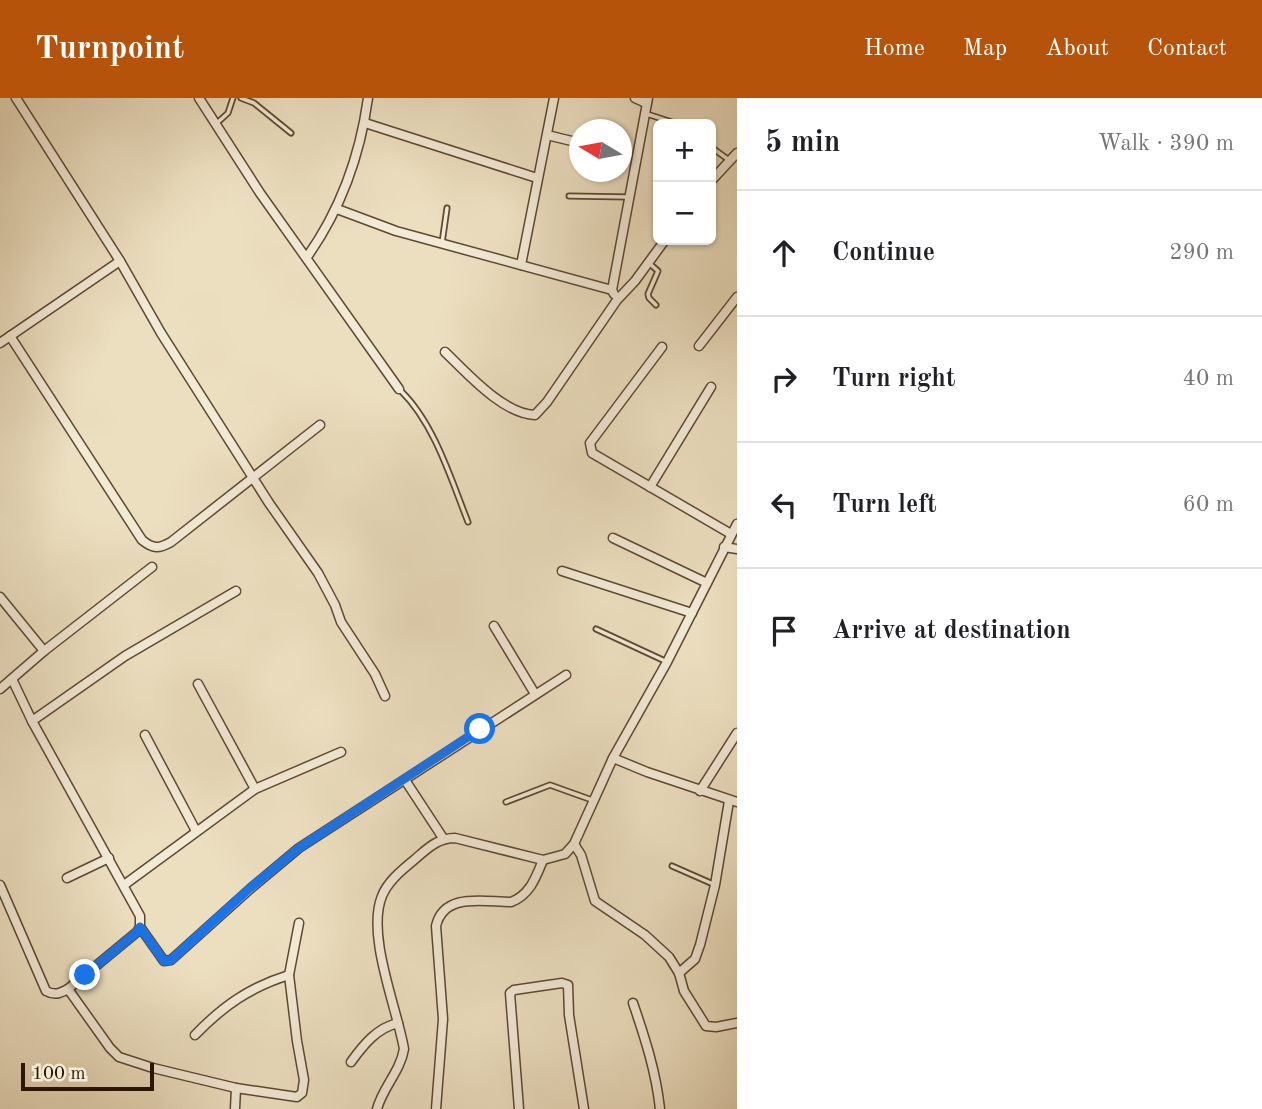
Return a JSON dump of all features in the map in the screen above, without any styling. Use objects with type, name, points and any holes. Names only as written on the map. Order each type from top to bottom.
[{"type":"street","points":[[16,98],[269,503],[318,573],[341,622],[386,696]]},
{"type":"street","points":[[199,98],[260,193],[399,389]]},
{"type":"street","points":[[307,257],[337,209],[350,178],[365,123],[368,98]]},
{"type":"street","points":[[521,265],[554,98]]},
{"type":"street","points":[[617,300],[612,290],[647,100],[635,98]]},
{"type":"street","points":[[365,123],[537,178]]},
{"type":"street","points":[[547,135],[569,140]]},
{"type":"street","points":[[716,175],[737,153]]},
{"type":"street","points":[[337,209],[396,231],[612,290]]},
{"type":"street","points":[[445,352],[487,390],[516,411],[535,415],[547,402],[617,300],[661,245]]},
{"type":"street","points":[[0,343],[120,261]]},
{"type":"street","points":[[699,346],[737,297]]},
{"type":"street","points":[[10,336],[142,540],[152,548],[160,548],[171,541],[320,425]]},
{"type":"street","points":[[662,347],[590,443],[592,453],[731,534]]},
{"type":"street","points":[[650,487],[711,387]]},
{"type":"street","points":[[377,1109],[402,1060],[404,1049],[384,970],[377,923],[378,909],[386,888],[400,872],[443,838],[455,838],[543,860],[565,854],[574,844],[612,758],[667,662],[737,524]]},
{"type":"street","points":[[612,538],[707,583]]},
{"type":"street","points":[[724,547],[737,549]]},
{"type":"street","points":[[0,689],[44,651],[152,568]]},
{"type":"street","points":[[562,571],[692,612]]},
{"type":"street","points":[[32,722],[125,656],[236,591]]},
{"type":"street","points":[[0,597],[44,651]]},
{"type":"street","points":[[494,626],[535,694]]},
{"type":"street","points":[[140,927],[164,961],[171,960],[250,888],[299,848],[566,675]]},
{"type":"street","points":[[0,885],[46,991],[55,995],[68,989],[140,927],[140,916],[124,885],[32,722],[12,679]]},
{"type":"street","points":[[198,684],[255,789]]},
{"type":"street","points":[[700,791],[737,733]]},
{"type":"street","points":[[145,735],[196,831]]},
{"type":"street","points":[[124,885],[255,789],[341,752]]},
{"type":"street","points":[[612,758],[733,802],[695,959],[680,973]]},
{"type":"street","points":[[405,780],[443,838]]},
{"type":"street","points":[[574,844],[581,855],[595,901],[657,944],[669,957],[680,973],[684,991],[706,1026],[737,1023]]},
{"type":"street","points":[[67,878],[109,858]]},
{"type":"street","points":[[436,1109],[443,1019],[436,926],[439,916],[446,907],[468,901],[518,900],[533,884],[543,860]]},
{"type":"street","points":[[68,989],[119,1057],[236,1088],[297,1097],[302,1093],[304,1080],[289,975],[299,923]]},
{"type":"street","points":[[195,1035],[217,1012],[244,994],[289,975]]},
{"type":"street","points":[[519,1109],[510,993],[514,990],[562,983],[568,985],[569,1015],[584,1109]]},
{"type":"street","points":[[633,1003],[651,1058],[660,1109]]},
{"type":"street","points":[[351,1062],[374,1034],[388,1025],[398,1023]]},
{"type":"street","points":[[235,1109],[236,1088]]},
{"type":"lane","points":[[217,123],[228,113],[233,98]]},
{"type":"lane","points":[[241,98],[254,103],[291,133]]},
{"type":"lane","points":[[644,113],[663,119]]},
{"type":"lane","points":[[716,151],[729,160]]},
{"type":"lane","points":[[569,196],[628,197]]},
{"type":"lane","points":[[442,243],[447,208]]},
{"type":"lane","points":[[649,262],[658,271],[648,294],[656,305]]},
{"type":"lane","points":[[399,389],[410,399],[440,450],[468,522]]},
{"type":"lane","points":[[596,629],[667,662]]},
{"type":"lane","points":[[506,802],[550,785],[592,800]]},
{"type":"lane","points":[[672,866],[715,885]]},
{"type":"route","points":[[85,975],[140,927],[164,961],[168,962],[299,848],[480,729]]}]
